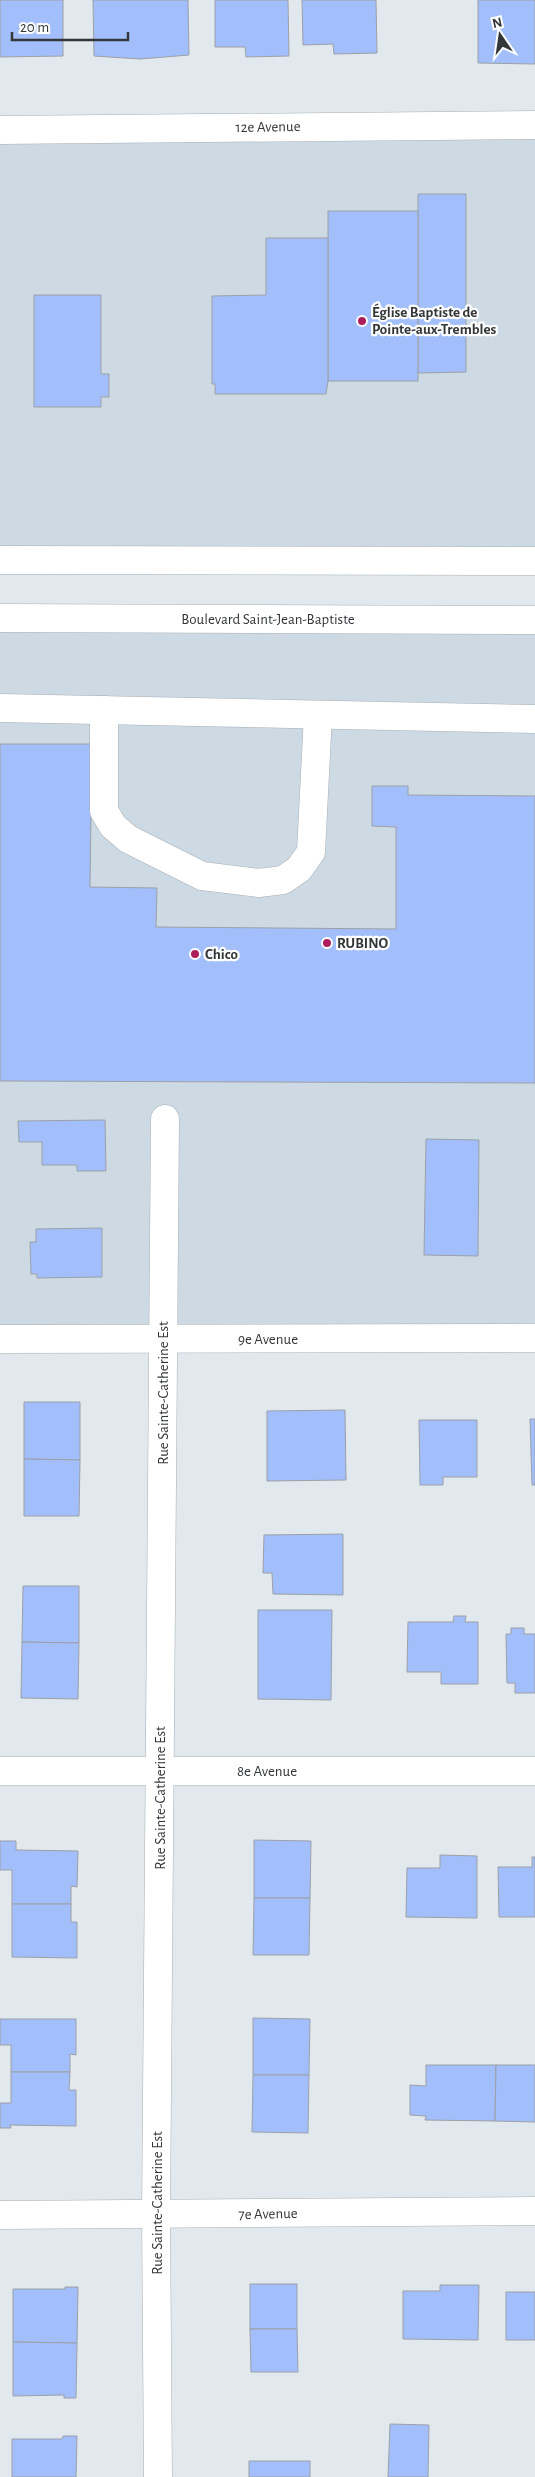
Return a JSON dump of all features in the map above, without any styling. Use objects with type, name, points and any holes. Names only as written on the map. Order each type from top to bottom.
[{"type":"street","name":"12e Avenue","points":[[0,130],[535,125]]},
{"type":"street","points":[[0,560],[535,561]]},
{"type":"street","name":"Boulevard Saint-Jean-Baptiste","points":[[0,618],[535,620]]},
{"type":"street","points":[[0,708],[535,719]]},
{"type":"street","points":[[104,710],[104,811],[112,826],[128,839],[202,876],[259,883],[282,880],[299,869],[311,852],[318,715]]},
{"type":"street","name":"Rue Sainte-Catherine Est","points":[[158,2477],[156,2216],[165,1119]]},
{"type":"street","name":"9e Avenue","points":[[0,1339],[535,1338]]},
{"type":"street","name":"8e Avenue","points":[[0,1771],[535,1772]]},
{"type":"street","name":"7e Avenue","points":[[0,2215],[156,2216],[535,2211]]},
{"type":"shaded area","points":[[535,111],[535,561],[0,560],[0,120]]},
{"type":"shaded area","points":[[0,618],[535,620],[535,1323],[163,1339],[0,1339]]},
{"type":"building","points":[[0,0],[63,0],[63,56],[0,57]]},
{"type":"building","points":[[93,0],[188,0],[189,55],[140,59],[94,56]]},
{"type":"building","points":[[215,0],[288,0],[289,56],[246,57],[245,47],[215,47]]},
{"type":"building","points":[[302,0],[376,0],[377,53],[334,54],[333,44],[303,45]]},
{"type":"building","points":[[478,0],[535,0],[535,64],[478,63]]},
{"type":"building","points":[[418,194],[466,194],[466,372],[418,373]]},
{"type":"building","points":[[328,211],[418,211],[418,381],[328,381]]},
{"type":"building","points":[[266,238],[328,238],[328,381],[326,394],[215,394],[215,384],[212,384],[212,296],[266,295]]},
{"type":"building","points":[[34,295],[101,295],[101,374],[109,374],[109,397],[101,397],[101,407],[34,407]]},
{"type":"building","points":[[0,744],[92,744],[90,887],[157,888],[156,927],[396,929],[396,827],[372,826],[372,786],[408,786],[408,795],[535,796],[535,1083],[0,1081]]},
{"type":"building","points":[[105,1120],[106,1171],[77,1171],[77,1165],[42,1165],[42,1142],[19,1142],[18,1121]]},
{"type":"building","points":[[426,1139],[479,1140],[478,1256],[424,1255]]},
{"type":"building","points":[[102,1228],[102,1277],[37,1278],[37,1274],[31,1274],[30,1242],[36,1242],[36,1229]]},
{"type":"building","points":[[24,1402],[80,1402],[80,1460],[24,1459]]},
{"type":"building","points":[[345,1410],[346,1480],[267,1481],[267,1411]]},
{"type":"building","points":[[530,1419],[535,1419],[535,1485],[532,1485]]},
{"type":"building","points":[[419,1420],[477,1420],[477,1477],[443,1477],[443,1485],[420,1485]]},
{"type":"building","points":[[24,1459],[80,1460],[79,1516],[24,1516]]},
{"type":"building","points":[[343,1534],[343,1595],[273,1594],[272,1573],[263,1573],[264,1535]]},
{"type":"building","points":[[23,1586],[79,1586],[79,1643],[22,1642]]},
{"type":"building","points":[[258,1610],[332,1610],[331,1700],[258,1699]]},
{"type":"building","points":[[454,1616],[466,1616],[465,1622],[478,1622],[478,1684],[441,1684],[441,1672],[407,1672],[408,1622],[453,1622]]},
{"type":"building","points":[[511,1628],[524,1628],[524,1634],[535,1634],[535,1693],[515,1693],[515,1683],[507,1683],[506,1634],[511,1634]]},
{"type":"building","points":[[22,1642],[79,1643],[78,1699],[21,1698]]},
{"type":"building","points":[[254,1840],[311,1841],[310,1898],[254,1898]]},
{"type":"building","points":[[0,1841],[16,1841],[16,1850],[78,1851],[77,1887],[71,1886],[71,1904],[12,1904],[12,1870],[0,1870]]},
{"type":"building","points":[[440,1855],[477,1856],[477,1918],[406,1917],[407,1868],[440,1868]]},
{"type":"building","points":[[532,1857],[535,1857],[535,1917],[499,1917],[498,1867],[532,1867]]},
{"type":"building","points":[[254,1898],[310,1898],[309,1955],[253,1955]]},
{"type":"building","points":[[12,1904],[71,1904],[71,1922],[77,1922],[77,1958],[12,1957]]},
{"type":"building","points":[[253,2018],[310,2019],[309,2075],[253,2075]]},
{"type":"building","points":[[0,2019],[76,2019],[76,2055],[70,2054],[70,2072],[11,2072],[11,2045],[0,2045]]},
{"type":"building","points":[[426,2065],[496,2065],[495,2121],[425,2120],[426,2116],[410,2115],[410,2085],[426,2086]]},
{"type":"building","points":[[496,2065],[535,2065],[535,2122],[495,2121]]},
{"type":"building","points":[[11,2072],[70,2072],[69,2090],[76,2090],[76,2126],[10,2125],[11,2128],[0,2128],[0,2103],[11,2103]]},
{"type":"building","points":[[253,2075],[309,2075],[308,2133],[252,2132]]},
{"type":"building","points":[[250,2284],[297,2284],[297,2329],[250,2329]]},
{"type":"building","points":[[440,2285],[479,2285],[478,2340],[403,2339],[403,2291],[440,2291]]},
{"type":"building","points":[[65,2287],[78,2287],[77,2343],[13,2342],[13,2289],[65,2289]]},
{"type":"building","points":[[506,2292],[535,2292],[535,2340],[506,2340]]},
{"type":"building","points":[[250,2329],[297,2329],[298,2372],[251,2372]]},
{"type":"building","points":[[13,2342],[77,2343],[76,2398],[64,2398],[64,2395],[13,2396]]},
{"type":"building","points":[[390,2424],[429,2425],[428,2477],[388,2477]]},
{"type":"building","points":[[63,2436],[77,2436],[76,2477],[12,2477],[12,2439],[62,2439]]},
{"type":"building","points":[[249,2461],[310,2461],[310,2477],[249,2477]]},
{"type":"place","name":"Église Baptiste de Pointe-aux-Trembles","points":[[362,321]]},
{"type":"place","name":"RUBINO","points":[[327,943]]},
{"type":"place","name":"Chico","points":[[195,954]]}]
